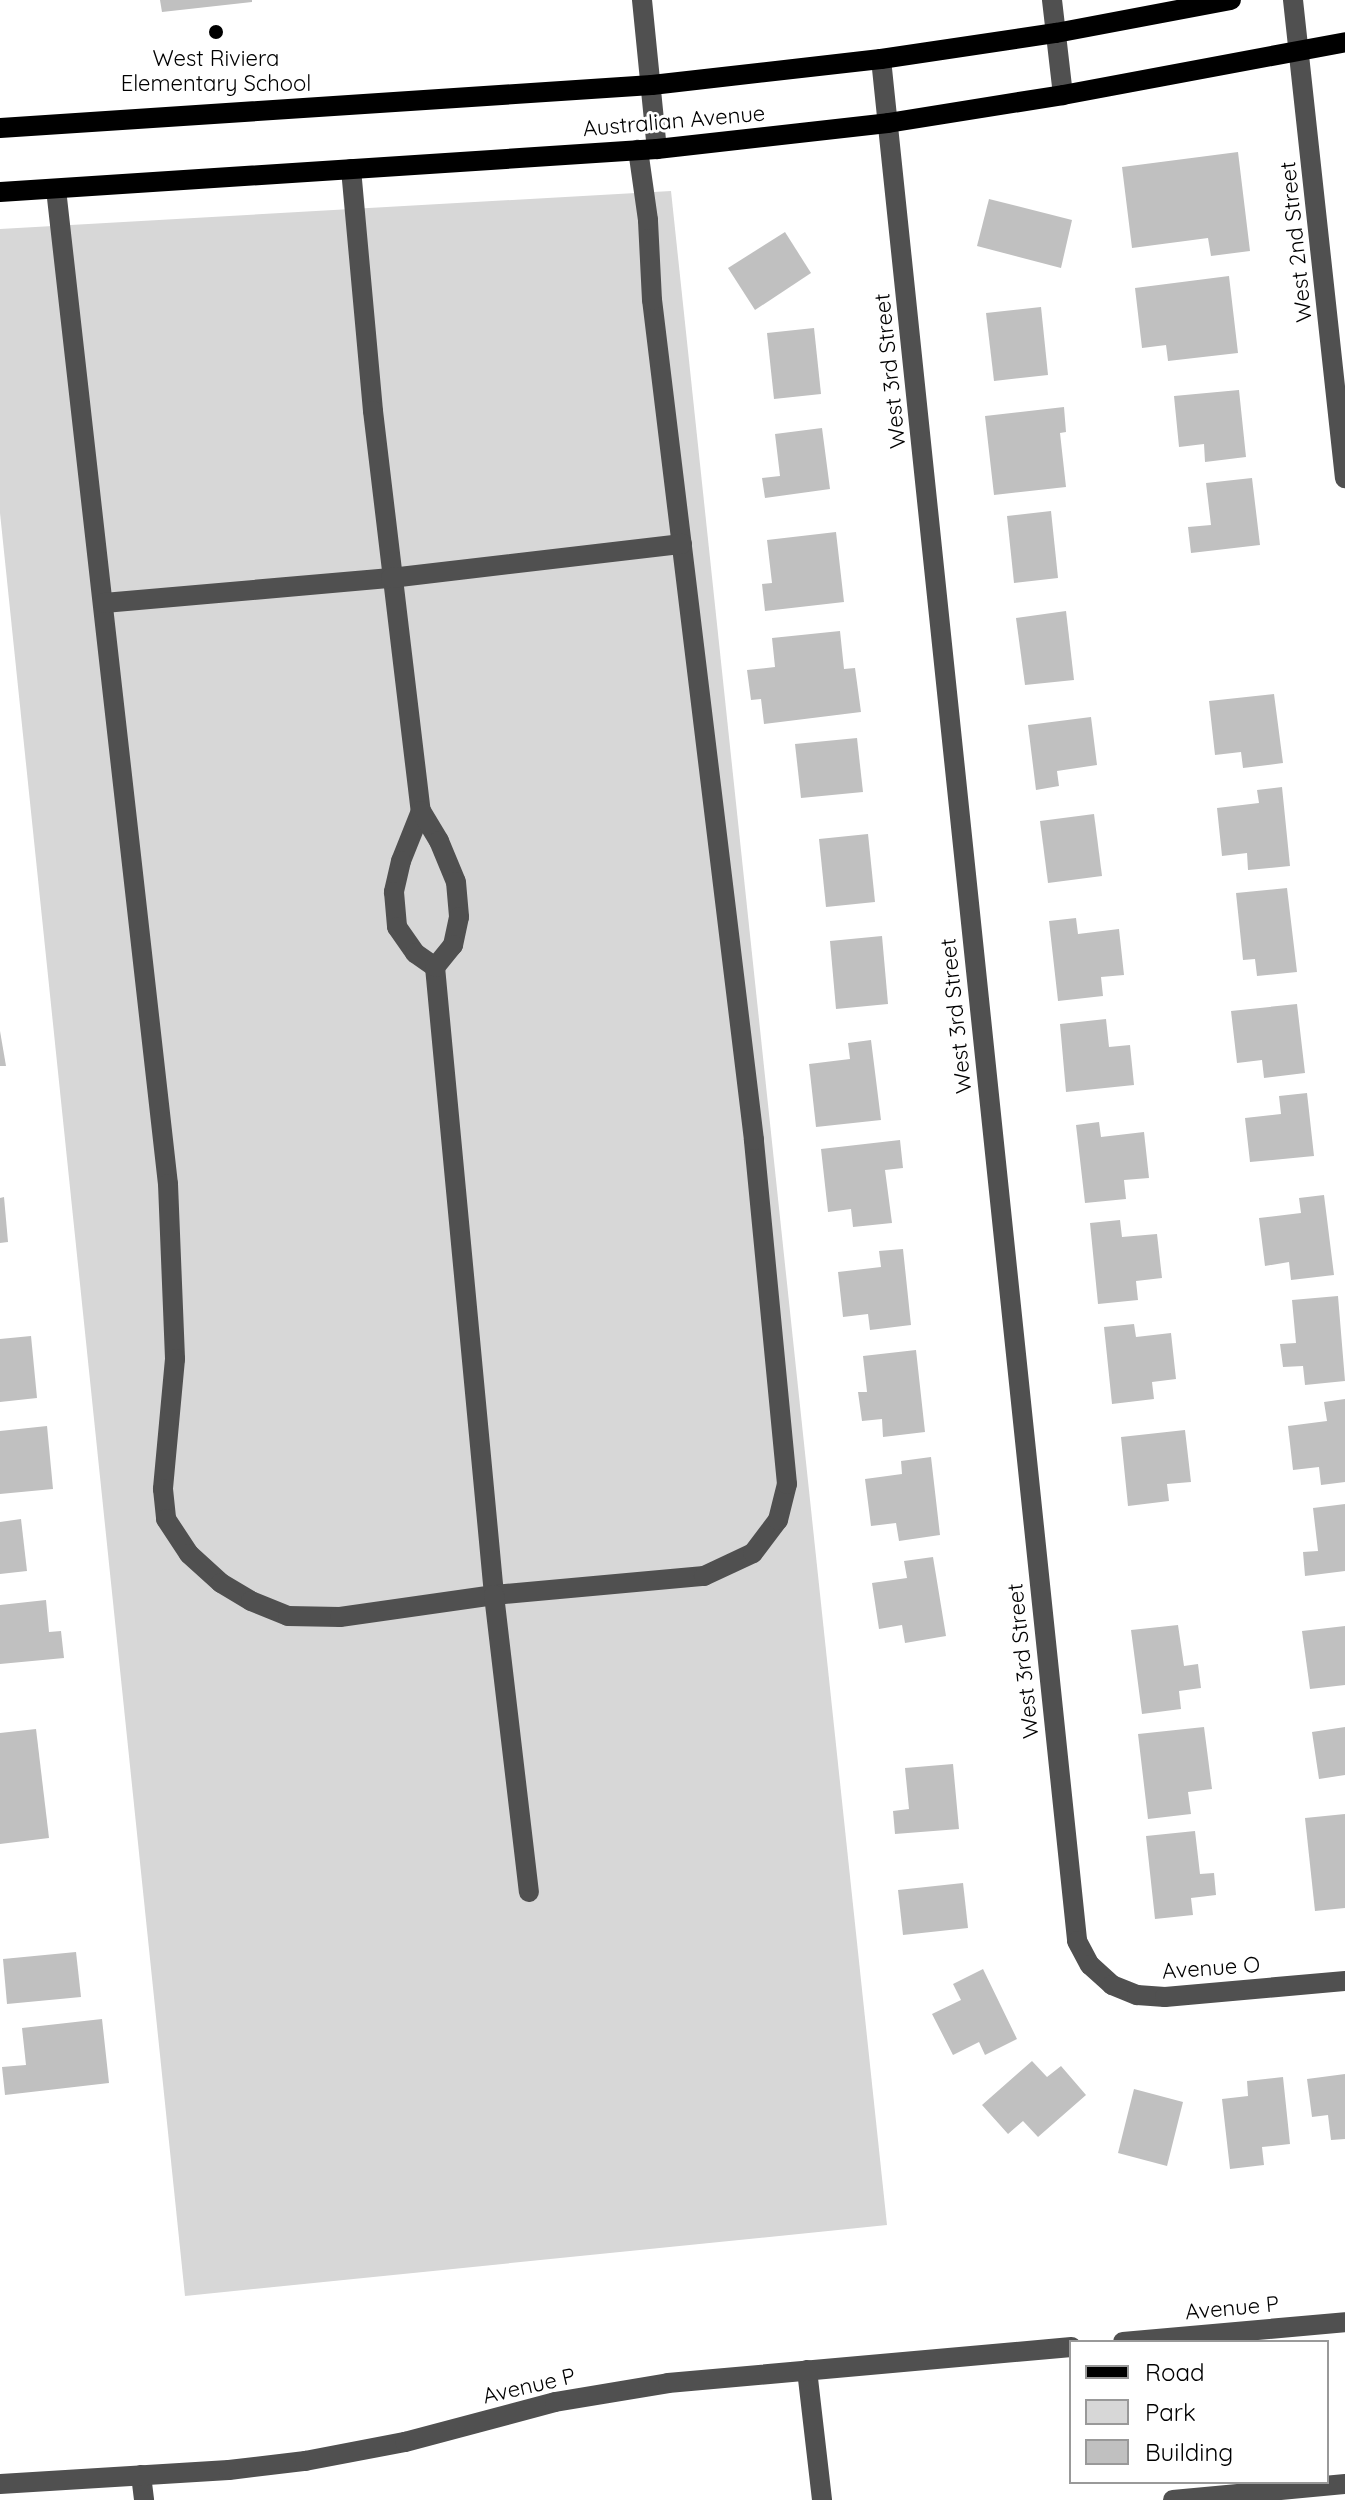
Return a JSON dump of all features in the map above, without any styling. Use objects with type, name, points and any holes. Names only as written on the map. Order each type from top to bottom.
[{"type":"main road","name":"Australian Avenue","points":[[0,128],[652,85],[881,59],[1056,33],[1231,0]]},
{"type":"main road","name":"Australian Avenue","points":[[0,192],[648,150],[888,123],[1063,95],[1345,42]]},
{"type":"street","points":[[56,189],[168,1184],[175,1359],[163,1489],[166,1519],[189,1554],[221,1583],[251,1601],[288,1616],[340,1617],[494,1595],[704,1576],[753,1553],[778,1520],[787,1484],[754,1140],[682,544],[648,150],[652,85],[642,0]]},
{"type":"street","points":[[1052,0],[1063,95]]},
{"type":"street","name":"West 2nd Street","points":[[1293,0],[1345,478]]},
{"type":"street","name":"West 3rd Street","points":[[881,59],[1077,1941],[1090,1965]]},
{"type":"street","points":[[351,169],[391,578],[421,811],[439,841],[456,882],[459,917],[453,945],[435,967],[494,1595],[529,1892]]},
{"type":"street","points":[[104,603],[391,578],[682,544]]},
{"type":"street","points":[[421,811],[401,861],[394,892],[397,927],[415,953],[435,967]]},
{"type":"street","name":"Avenue O","points":[[1090,1965],[1112,1985],[1137,1995],[1165,1997],[1345,1981]]},
{"type":"street","name":"Avenue P","points":[[1170,2340],[1241,2337],[1345,2322]]},
{"type":"street","name":"Avenue P","points":[[0,2484],[305,2461],[405,2442],[555,2402],[668,2383],[1069,2347]]},
{"type":"street","points":[[807,2370],[822,2500]]},
{"type":"street","points":[[141,2475],[144,2500]]},
{"type":"street","points":[[1173,2500],[1345,2484]]},
{"type":"green space","points":[[671,191],[887,2225],[185,2296],[0,513],[0,229]]},
{"type":"building","points":[[160,0],[252,0],[252,2],[162,12]]},
{"type":"building","points":[[1238,152],[1250,251],[1211,256],[1208,238],[1132,248],[1122,167]]},
{"type":"building","points":[[989,199],[1072,220],[1061,268],[977,246]]},
{"type":"building","points":[[785,232],[811,273],[755,310],[728,268]]},
{"type":"building","points":[[1229,276],[1238,353],[1168,361],[1166,345],[1142,348],[1135,288]]},
{"type":"building","points":[[1041,307],[1048,375],[994,381],[986,313]]},
{"type":"building","points":[[814,328],[821,394],[774,399],[767,333]]},
{"type":"building","points":[[1239,390],[1246,457],[1205,462],[1204,444],[1179,447],[1174,396]]},
{"type":"building","points":[[1064,407],[1066,432],[1060,433],[1066,487],[994,495],[985,416]]},
{"type":"building","points":[[822,428],[830,489],[765,498],[762,478],[780,476],[775,434]]},
{"type":"building","points":[[1252,478],[1260,545],[1191,553],[1188,527],[1211,525],[1206,483]]},
{"type":"building","points":[[1051,511],[1058,578],[1014,583],[1007,516]]},
{"type":"building","points":[[836,532],[844,602],[765,611],[762,584],[772,583],[767,540]]},
{"type":"building","points":[[1066,611],[1074,680],[1025,685],[1016,618]]},
{"type":"building","points":[[840,631],[844,669],[855,668],[861,712],[764,724],[761,699],[751,700],[747,670],[775,667],[772,638]]},
{"type":"building","points":[[1274,694],[1283,763],[1243,768],[1241,752],[1215,755],[1209,701]]},
{"type":"building","points":[[1091,717],[1097,765],[1057,771],[1059,786],[1036,790],[1028,725]]},
{"type":"building","points":[[857,738],[863,792],[801,798],[795,744]]},
{"type":"building","points":[[1282,787],[1290,866],[1248,870],[1247,853],[1222,856],[1217,808],[1259,803],[1257,790]]},
{"type":"building","points":[[1094,814],[1102,876],[1048,883],[1040,821]]},
{"type":"building","points":[[868,834],[875,902],[826,907],[819,839]]},
{"type":"building","points":[[1287,888],[1297,972],[1257,976],[1255,959],[1243,960],[1236,893]]},
{"type":"building","points":[[1076,918],[1078,934],[1119,929],[1124,975],[1101,977],[1103,996],[1058,1001],[1049,921]]},
{"type":"building","points":[[882,936],[888,1004],[836,1009],[830,941]]},
{"type":"building","points":[[1297,1004],[1305,1073],[1264,1078],[1262,1060],[1237,1063],[1231,1011]]},
{"type":"building","points":[[1106,1019],[1109,1047],[1130,1045],[1134,1085],[1066,1092],[1060,1024]]},
{"type":"building","points":[[0,1031],[6,1066],[0,1066]]},
{"type":"building","points":[[871,1040],[881,1120],[816,1127],[809,1064],[850,1059],[848,1043]]},
{"type":"building","points":[[1307,1093],[1314,1156],[1250,1162],[1245,1118],[1281,1114],[1279,1096]]},
{"type":"building","points":[[1099,1122],[1101,1137],[1144,1132],[1149,1178],[1124,1180],[1126,1199],[1085,1203],[1076,1125]]},
{"type":"building","points":[[900,1140],[903,1168],[885,1170],[892,1223],[853,1227],[851,1209],[828,1212],[821,1149]]},
{"type":"building","points":[[1324,1195],[1334,1275],[1291,1280],[1289,1262],[1265,1266],[1259,1218],[1301,1213],[1299,1198]]},
{"type":"building","points":[[4,1197],[8,1242],[0,1243],[0,1198]]},
{"type":"building","points":[[1120,1220],[1122,1237],[1157,1234],[1162,1278],[1136,1281],[1138,1300],[1098,1304],[1090,1223]]},
{"type":"building","points":[[903,1249],[911,1325],[870,1330],[868,1314],[843,1317],[838,1272],[881,1267],[879,1251]]},
{"type":"building","points":[[1338,1296],[1345,1381],[1305,1385],[1303,1366],[1283,1367],[1280,1344],[1296,1343],[1292,1300]]},
{"type":"building","points":[[1134,1324],[1136,1337],[1171,1333],[1176,1379],[1152,1382],[1154,1399],[1112,1404],[1104,1327]]},
{"type":"building","points":[[31,1336],[37,1398],[0,1402],[0,1339]]},
{"type":"building","points":[[916,1350],[925,1432],[883,1437],[882,1419],[862,1421],[858,1392],[867,1392],[863,1356]]},
{"type":"building","points":[[1345,1399],[1345,1482],[1321,1485],[1319,1467],[1293,1470],[1288,1426],[1327,1421],[1324,1402]]},
{"type":"building","points":[[47,1426],[53,1489],[0,1494],[0,1431]]},
{"type":"building","points":[[1185,1430],[1191,1482],[1167,1484],[1169,1501],[1128,1506],[1121,1437]]},
{"type":"building","points":[[931,1457],[940,1535],[899,1541],[896,1523],[871,1526],[865,1479],[902,1474],[901,1461]]},
{"type":"building","points":[[1345,1504],[1345,1571],[1305,1576],[1303,1552],[1318,1551],[1313,1508]]},
{"type":"building","points":[[21,1519],[27,1571],[0,1574],[0,1522]]},
{"type":"building","points":[[933,1557],[946,1636],[905,1643],[902,1625],[879,1629],[872,1583],[907,1578],[904,1561]]},
{"type":"building","points":[[46,1600],[49,1632],[61,1631],[64,1658],[0,1664],[0,1605]]},
{"type":"building","points":[[1178,1625],[1184,1666],[1198,1664],[1201,1688],[1179,1691],[1181,1709],[1142,1714],[1131,1630]]},
{"type":"building","points":[[1345,1626],[1345,1685],[1310,1689],[1302,1631]]},
{"type":"building","points":[[1204,1727],[1212,1789],[1188,1792],[1191,1814],[1148,1819],[1138,1734]]},
{"type":"building","points":[[1345,1727],[1345,1775],[1319,1779],[1312,1732]]},
{"type":"building","points":[[36,1729],[49,1838],[0,1844],[0,1733]]},
{"type":"building","points":[[953,1764],[959,1829],[895,1834],[893,1811],[909,1809],[905,1768]]},
{"type":"building","points":[[1345,1814],[1345,1908],[1315,1911],[1305,1818]]},
{"type":"building","points":[[1195,1831],[1200,1874],[1214,1873],[1216,1895],[1191,1898],[1193,1915],[1155,1919],[1146,1836]]},
{"type":"building","points":[[963,1883],[968,1928],[903,1935],[898,1890]]},
{"type":"building","points":[[76,1952],[81,1997],[7,2004],[3,1959]]},
{"type":"building","points":[[983,1969],[1017,2039],[985,2055],[979,2042],[953,2055],[932,2014],[961,2000],[953,1984]]},
{"type":"building","points":[[102,2019],[109,2083],[5,2095],[2,2067],[26,2065],[22,2028]]},
{"type":"building","points":[[1032,2061],[1047,2077],[1061,2066],[1086,2095],[1038,2137],[1023,2121],[1008,2134],[982,2105]]},
{"type":"building","points":[[1345,2074],[1345,2139],[1331,2140],[1328,2115],[1312,2117],[1307,2079]]},
{"type":"building","points":[[1283,2077],[1290,2144],[1262,2147],[1264,2165],[1230,2169],[1222,2099],[1248,2096],[1247,2081]]},
{"type":"building","points":[[1134,2089],[1183,2102],[1167,2166],[1118,2153]]},
{"type":"place","name":"West Riviera Elementary School","points":[[216,32]]}]
